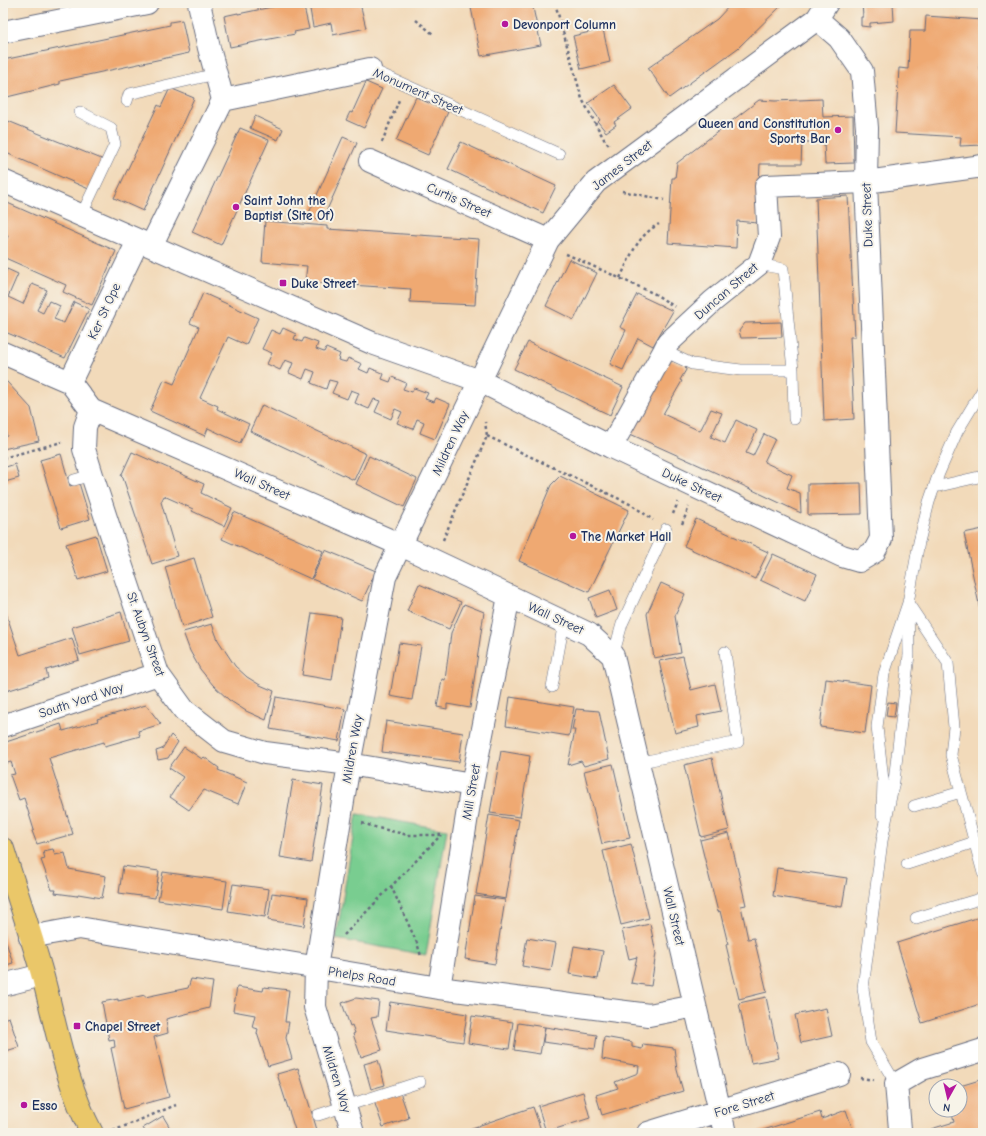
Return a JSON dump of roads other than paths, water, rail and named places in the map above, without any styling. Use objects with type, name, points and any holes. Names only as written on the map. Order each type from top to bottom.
[{"type":"main road","points":[[3,849],[42,975],[68,1077],[82,1114],[92,1133]]},
{"type":"street","points":[[3,32],[147,3]]},
{"type":"street","points":[[144,243],[223,100],[208,48],[199,3]]},
{"type":"street","name":"James Street","points":[[480,381],[547,242],[594,185],[822,11]]},
{"type":"street","name":"Duke Street","points":[[3,181],[372,343],[480,381],[686,483],[842,556],[859,561],[874,552],[881,539],[866,182],[867,128],[862,71],[822,11]]},
{"type":"street","name":"Monument Street","points":[[223,100],[370,69]]},
{"type":"street","name":"Curtis Street","points":[[372,162],[547,242]]},
{"type":"street","points":[[866,182],[983,166]]},
{"type":"street","name":"Duncan Street","points":[[611,447],[668,343],[713,301],[759,264],[769,238],[766,186],[866,182]]},
{"type":"street","name":"Ker St Ope","points":[[70,382],[144,243]]},
{"type":"street","points":[[3,352],[70,382],[91,410]]},
{"type":"street","name":"Mildren Way","points":[[353,1133],[315,1007],[316,968],[349,764],[385,577],[480,381]]},
{"type":"street","name":"Wall Street","points":[[91,410],[434,560],[589,634],[612,656],[725,1133]]},
{"type":"street","name":"St. Aubyn Street","points":[[91,410],[85,427],[83,478],[119,558],[158,674],[184,710],[224,741],[265,753],[349,764],[472,785]]},
{"type":"street","name":"Mill Street","points":[[439,988],[472,785],[509,596]]},
{"type":"street","name":"South Yard Way","points":[[3,726],[158,674]]},
{"type":"street","name":"Phelps Road","points":[[30,937],[79,928],[439,988],[648,1015],[695,1006]]},
{"type":"street","points":[[3,985],[42,975]]},
{"type":"street","points":[[901,1133],[896,1084],[922,1069],[983,1050]]},
{"type":"street","name":"Fore Street","points":[[648,1133],[839,1074]]},
{"type":"lane","name":"Monument Street","points":[[370,69],[559,154]]},
{"type":"lane","points":[[127,101],[129,94],[216,74]]},
{"type":"lane","points":[[80,112],[111,128],[115,144],[81,216]]},
{"type":"lane","points":[[759,264],[783,269],[793,370],[794,419]]},
{"type":"lane","points":[[664,351],[692,364],[741,370],[793,370]]},
{"type":"lane","points":[[882,841],[883,780],[877,727],[884,674],[908,603],[919,542],[935,487],[950,445],[983,389]]},
{"type":"lane","points":[[935,487],[983,476]]},
{"type":"lane","points":[[612,656],[622,624],[666,529]]},
{"type":"lane","points":[[908,603],[948,663],[954,727],[951,755],[983,873]]},
{"type":"lane","points":[[896,1084],[871,1042],[863,988],[882,841],[894,781],[908,662],[908,603]]},
{"type":"lane","points":[[552,687],[564,622]]},
{"type":"lane","points":[[637,763],[738,742],[725,652]]},
{"type":"lane","points":[[914,806],[961,792]]},
{"type":"lane","points":[[907,864],[975,842]]},
{"type":"lane","points":[[916,918],[983,898]]},
{"type":"lane","points":[[318,1115],[420,1082]]},
{"type":"place","name":"Devonport Column","points":[[505,24]]},
{"type":"place","name":"Queen and Constitution Sports Bar","points":[[838,130]]},
{"type":"place","name":"Saint John the Baptist (Site Of)","points":[[236,207]]},
{"type":"place","name":"Duke Street","points":[[283,283]]},
{"type":"place","name":"The Market Hall","points":[[573,536]]},
{"type":"place","name":"Chapel Street","points":[[77,1026]]},
{"type":"place","name":"Esso","points":[[24,1105]]}]
